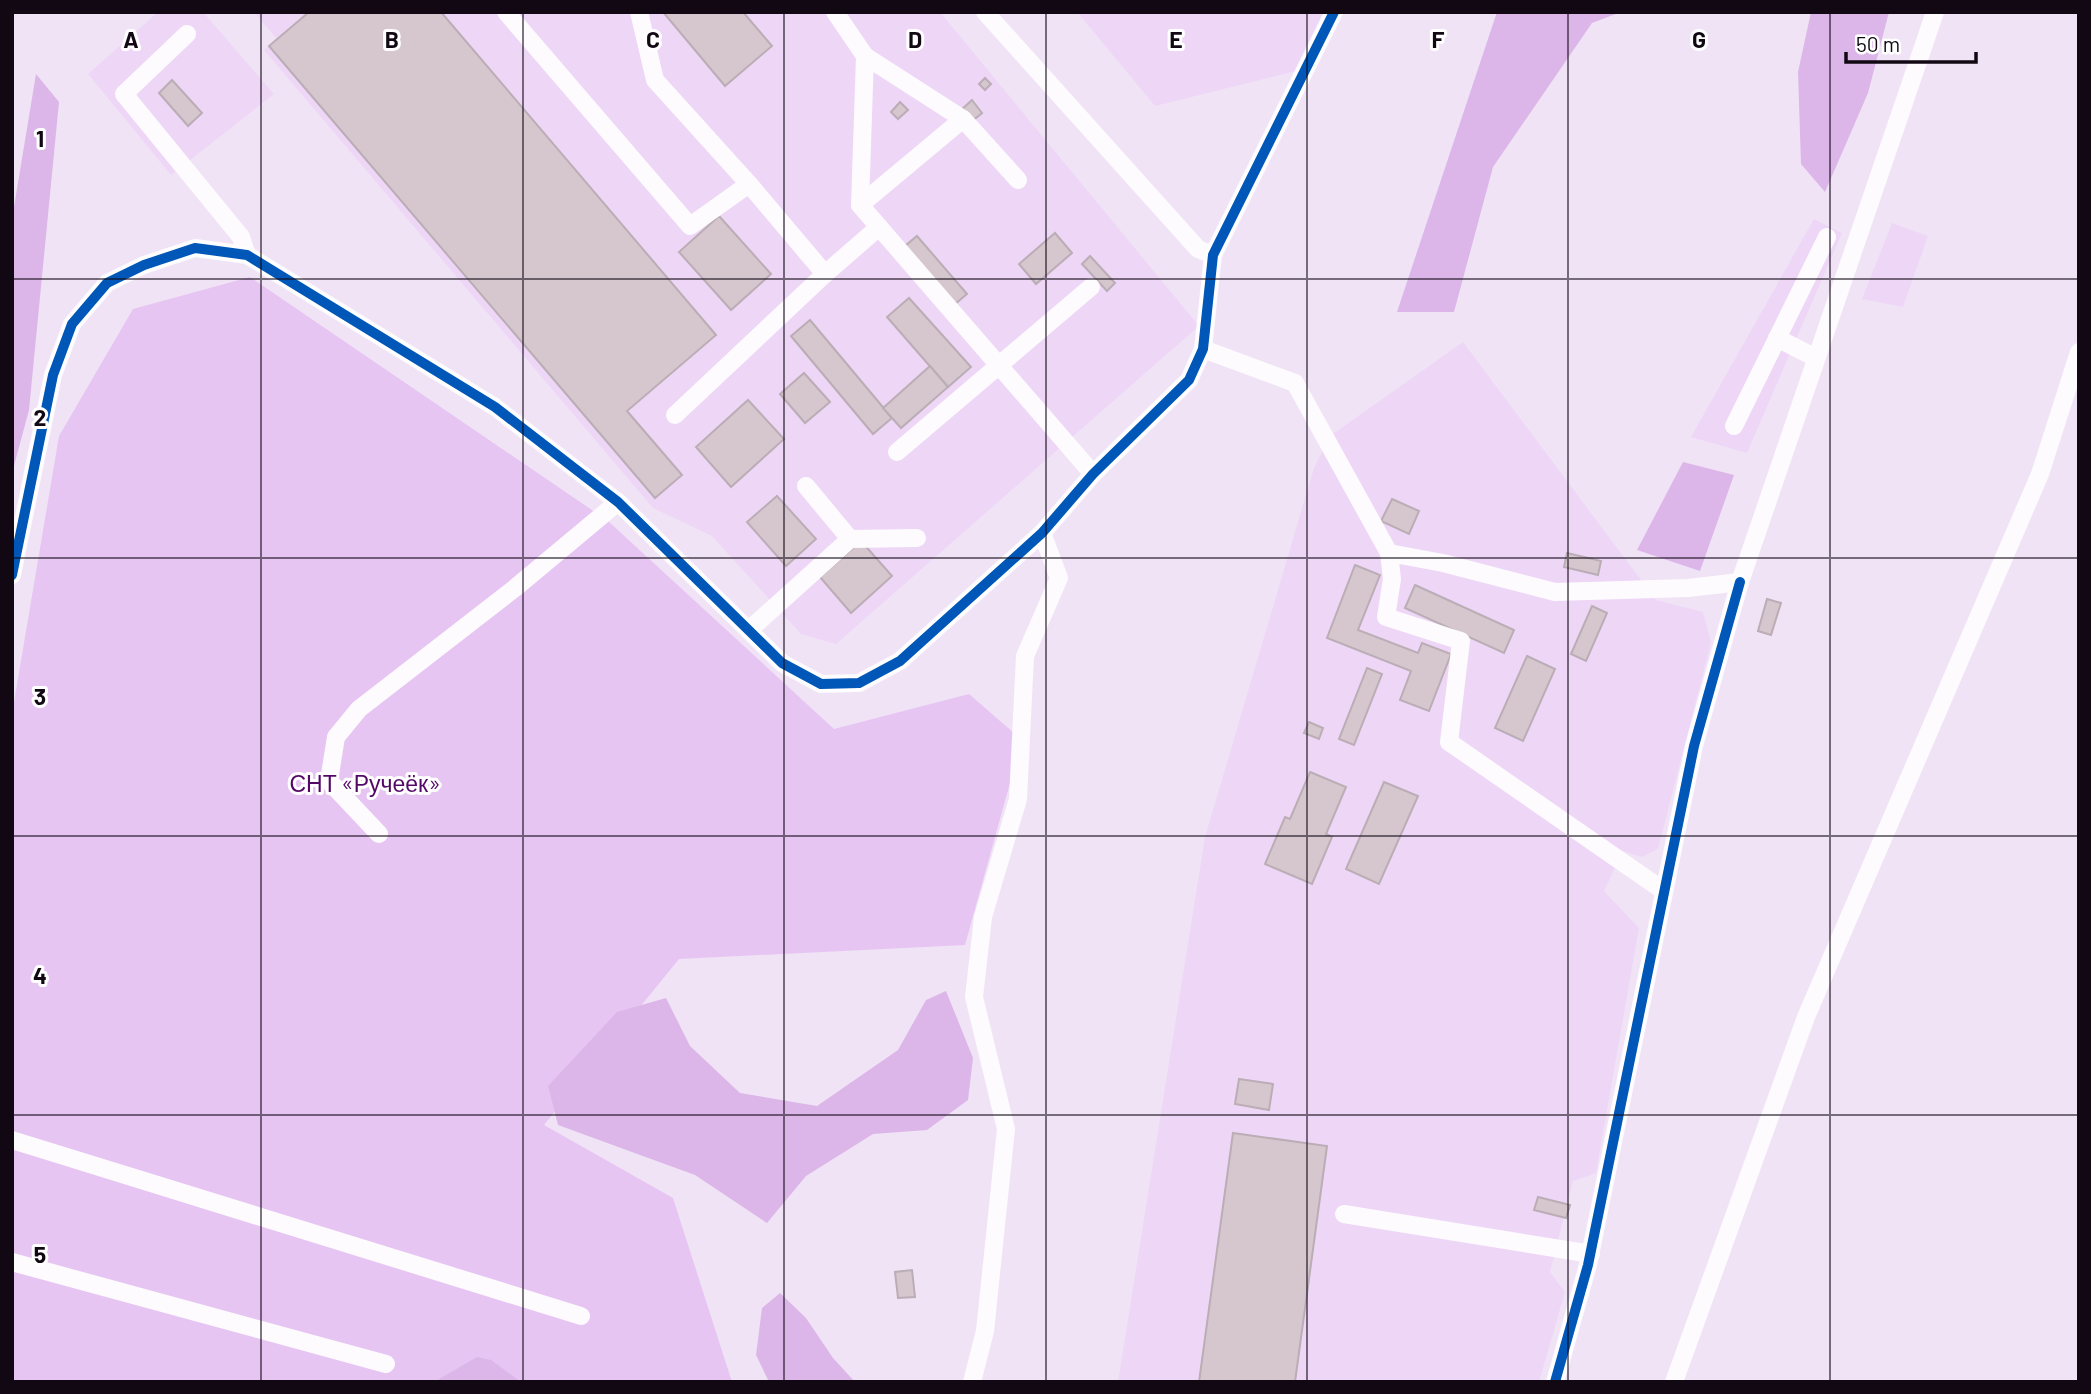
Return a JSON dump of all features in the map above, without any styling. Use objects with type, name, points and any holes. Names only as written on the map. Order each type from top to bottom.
[{"type":"street","points":[[506,12],[690,226],[749,184]]},
{"type":"street","points":[[639,12],[655,80],[749,184],[825,274]]},
{"type":"street","points":[[835,12],[864,56],[963,119],[1018,180]]},
{"type":"street","points":[[985,12],[1198,250],[1213,255]]},
{"type":"street","points":[[12,575],[53,375],[72,324],[107,283],[144,265],[195,248],[247,255],[495,407],[618,502],[782,663],[821,684],[859,683],[900,661],[1042,533],[1093,474],[1189,380],[1203,349],[1213,255],[1334,12]]},
{"type":"street","points":[[1555,1382],[1591,1254],[1694,746],[1740,582],[1935,12]]},
{"type":"street","points":[[187,34],[124,94],[241,237],[247,255]]},
{"type":"street","points":[[864,56],[860,205],[1093,474]]},
{"type":"street","points":[[860,205],[963,119]]},
{"type":"street","points":[[675,415],[879,227]]},
{"type":"street","points":[[1734,426],[1826,237]]},
{"type":"street","points":[[897,452],[1091,287]]},
{"type":"street","points":[[1777,338],[1816,358]]},
{"type":"street","points":[[1203,349],[1295,383],[1389,553],[1392,579],[1386,617],[1461,641],[1449,742],[1664,891]]},
{"type":"street","points":[[1674,1382],[1806,1017],[2040,474],[2079,352]]},
{"type":"street","points":[[806,486],[850,539]]},
{"type":"street","points":[[379,834],[329,781],[336,737],[359,709],[515,588],[618,502]]},
{"type":"street","points":[[972,1382],[985,1331],[1006,1129],[974,997],[983,917],[1018,799],[1025,656],[1059,578],[1042,533]]},
{"type":"street","points":[[749,630],[850,539],[917,538]]},
{"type":"street","points":[[1389,553],[1443,563],[1555,592],[1688,588],[1740,582]]},
{"type":"street","points":[[12,1140],[581,1316]]},
{"type":"street","points":[[1344,1214],[1591,1254]]},
{"type":"street","points":[[12,1262],[386,1364]]},
{"type":"shaded area","points":[[158,12],[203,12],[274,94],[171,175],[88,74]]},
{"type":"shaded area","points":[[254,12],[940,12],[1199,326],[836,644],[801,634],[712,536],[653,508],[264,50],[276,38]]},
{"type":"shaded area","points":[[1077,12],[1323,12],[1296,71],[1155,106]]},
{"type":"shaded area","points":[[1497,12],[1621,12],[1592,23],[1493,167],[1454,312],[1397,312]]},
{"type":"shaded area","points":[[1811,12],[1889,12],[1868,93],[1825,192],[1801,164],[1798,72]]},
{"type":"shaded area","points":[[36,74],[59,102],[29,410],[12,473],[12,219]]},
{"type":"shaded area","points":[[1814,219],[1842,233],[1747,453],[1691,437]]},
{"type":"shaded area","points":[[1892,223],[1928,236],[1903,307],[1862,299]]},
{"type":"shaded area","points":[[1463,342],[1656,600],[1703,612],[1711,642],[1658,849],[1642,857],[1623,851],[1604,891],[1639,928],[1596,1173],[1573,1181],[1550,1272],[1565,1292],[1539,1382],[1118,1382],[1205,837],[1314,468],[1330,436]]},
{"type":"shaded area","points":[[1683,462],[1734,475],[1700,571],[1637,550]]},
{"type":"shaded area","points":[[946,991],[973,1058],[968,1100],[927,1130],[873,1134],[806,1176],[767,1223],[695,1175],[558,1125],[548,1086],[617,1012],[666,998],[690,1046],[740,1093],[817,1106],[898,1050],[926,1000]]},
{"type":"shaded area","points":[[780,1293],[806,1318],[833,1358],[855,1382],[769,1382],[756,1355],[762,1308]]},
{"type":"shaded area","points":[[477,1357],[491,1360],[521,1382],[434,1382]]},
{"type":"green space","name":"СНТ «Ручеёк»","points":[[250,277],[608,521],[834,729],[969,694],[1022,740],[965,945],[679,959],[544,1125],[673,1198],[732,1382],[12,1382],[12,714],[59,436],[133,309]]},
{"type":"building","points":[[309,12],[441,12],[716,335],[627,411],[682,475],[655,498],[269,46]]},
{"type":"building","points":[[663,12],[743,12],[772,46],[725,86]]},
{"type":"building","points":[[985,78],[991,84],[985,90],[979,84]]},
{"type":"building","points":[[172,80],[202,113],[188,126],[159,93]]},
{"type":"building","points":[[972,100],[982,113],[971,122],[961,110]]},
{"type":"building","points":[[900,102],[908,110],[898,119],[891,112]]},
{"type":"building","points":[[719,216],[771,274],[731,310],[679,252]]},
{"type":"building","points":[[1055,233],[1072,253],[1036,284],[1019,264]]},
{"type":"building","points":[[917,236],[967,294],[954,305],[905,246]]},
{"type":"building","points":[[1090,256],[1115,283],[1107,291],[1082,264]]},
{"type":"building","points":[[909,298],[971,367],[948,387],[887,317]]},
{"type":"building","points":[[810,320],[892,418],[873,434],[791,336]]},
{"type":"building","points":[[930,366],[948,387],[901,428],[883,408]]},
{"type":"building","points":[[804,373],[830,402],[805,423],[780,394]]},
{"type":"building","points":[[748,400],[784,439],[731,487],[696,447]]},
{"type":"building","points":[[777,496],[816,539],[786,566],[747,522]]},
{"type":"building","points":[[1392,499],[1419,511],[1409,534],[1381,521]]},
{"type":"building","points":[[861,541],[892,576],[851,613],[820,577]]},
{"type":"building","points":[[1567,553],[1601,561],[1598,575],[1564,567]]},
{"type":"building","points":[[1355,565],[1380,575],[1358,630],[1418,653],[1422,643],[1451,654],[1429,711],[1400,700],[1411,671],[1327,638]]},
{"type":"building","points":[[1415,585],[1514,630],[1504,653],[1405,608]]},
{"type":"building","points":[[1767,599],[1781,603],[1771,635],[1758,631]]},
{"type":"building","points":[[1592,606],[1607,613],[1586,661],[1571,654]]},
{"type":"building","points":[[1527,656],[1555,669],[1523,741],[1495,728]]},
{"type":"building","points":[[1367,668],[1382,674],[1354,745],[1339,739]]},
{"type":"building","points":[[1309,722],[1323,728],[1319,739],[1304,733]]},
{"type":"building","points":[[1310,772],[1346,787],[1326,834],[1332,837],[1312,884],[1265,864],[1285,817],[1290,819]]},
{"type":"building","points":[[1384,782],[1418,796],[1379,884],[1346,869]]},
{"type":"building","points":[[1239,1079],[1273,1084],[1269,1110],[1235,1104]]},
{"type":"building","points":[[1233,1133],[1327,1146],[1295,1382],[1199,1382]]},
{"type":"building","points":[[1538,1197],[1570,1205],[1566,1218],[1534,1210]]},
{"type":"building","points":[[912,1270],[915,1297],[898,1298],[895,1272]]},
{"type":"cycle path","points":[[12,575],[53,375],[72,324],[107,283],[144,265],[195,248],[247,255],[495,407],[618,502],[782,663],[821,684],[859,683],[900,661],[1042,533],[1093,474],[1189,380],[1203,349],[1213,255],[1334,12]]},
{"type":"cycle path","points":[[1555,1382],[1588,1265],[1694,746],[1740,582]]}]
